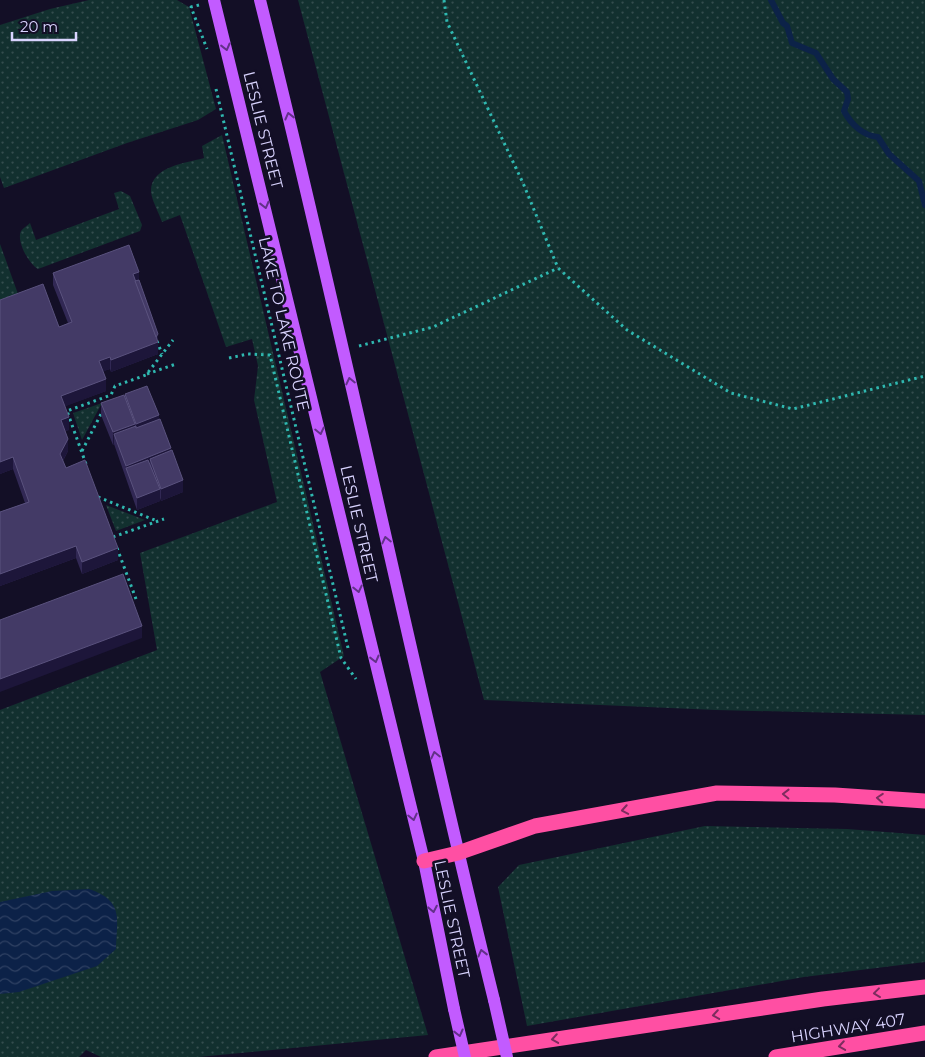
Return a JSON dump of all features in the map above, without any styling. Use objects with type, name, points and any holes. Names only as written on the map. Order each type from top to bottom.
[{"type":"highway","points":[[424,861],[458,853],[535,826],[717,793],[925,801]]},
{"type":"highway","points":[[436,1057],[813,1000],[925,987]]},
{"type":"highway","name":"HIGHWAY 407","points":[[776,1057],[925,1033]]},
{"type":"main road","name":"LESLIE STREET","points":[[214,0],[424,861],[465,1057]]},
{"type":"main road","name":"LESLIE STREET","points":[[260,0],[301,163],[458,853],[507,1057]]},
{"type":"path","points":[[444,0],[447,22],[523,183],[558,268],[627,330],[730,393],[793,409],[925,376]]},
{"type":"path","points":[[191,7],[209,58]]},
{"type":"path","name":"LAKE TO LAKE ROUTE","points":[[215,84],[348,648]]},
{"type":"path","points":[[343,350],[433,327],[558,268]]},
{"type":"path","points":[[157,340],[162,354]]},
{"type":"path","points":[[146,375],[173,340]]},
{"type":"path","points":[[229,358],[248,354],[270,355],[342,658],[356,679]]},
{"type":"path","points":[[82,452],[116,386],[176,364]]},
{"type":"path","points":[[88,470],[68,421],[67,411],[111,394]]},
{"type":"path","points":[[95,488],[101,505]]},
{"type":"path","points":[[98,497],[158,522]]},
{"type":"path","points":[[111,530],[114,538],[164,519]]},
{"type":"path","points":[[117,547],[136,599]]},
{"type":"green space","points":[[89,0],[177,0],[189,7],[216,109],[198,120],[127,143],[4,188],[0,177],[0,25],[50,9]]},
{"type":"green space","points":[[298,0],[925,0],[925,715],[716,710],[484,700]]},
{"type":"green space","points":[[222,135],[344,656],[320,672],[428,1035],[199,1057],[101,1057],[86,1050],[79,1057],[0,1057],[0,710],[157,650],[140,553],[277,502],[254,400],[258,366],[252,339],[226,347],[180,215],[162,222],[151,192],[152,183],[156,176],[179,164],[204,158],[202,146]]},
{"type":"green space","points":[[121,191],[130,196],[142,225],[140,231],[38,269],[34,266],[24,252],[20,240],[21,231],[30,223],[36,240],[119,209],[114,193]]},
{"type":"green space","points":[[0,244],[22,305],[0,313]]},
{"type":"green space","points":[[102,403],[82,440],[73,413]]},
{"type":"green space","points":[[106,505],[145,520],[116,531]]},
{"type":"green space","points":[[705,826],[847,829],[925,835],[925,962],[804,977],[527,1026],[498,887],[519,865]]},
{"type":"water","points":[[89,889],[108,899],[113,905],[117,920],[116,949],[97,966],[19,992],[0,994],[0,902],[52,891]]},
{"type":"building","points":[[129,245],[139,272],[133,274],[158,342],[111,360],[110,357],[99,361],[106,379],[61,396],[69,417],[61,420],[68,439],[60,454],[66,468],[85,460],[118,548],[82,562],[76,546],[0,574],[0,512],[29,502],[13,457],[0,462],[0,300],[43,284],[59,327],[72,322],[53,273]]},
{"type":"building","points":[[139,280],[158,334],[156,337],[135,281]]},
{"type":"building","points":[[147,386],[159,415],[136,424],[125,394]]},
{"type":"building","points":[[124,395],[135,424],[113,432],[101,403]]},
{"type":"building","points":[[160,419],[171,448],[126,466],[114,434]]},
{"type":"building","points":[[172,450],[183,480],[161,489],[150,459]]},
{"type":"building","points":[[148,460],[160,489],[137,498],[126,468]]},
{"type":"building","points":[[123,574],[142,626],[0,679],[0,620]]},
{"type":"waterway","points":[[771,0],[783,23],[787,26],[792,43],[816,53],[833,79],[847,92],[848,99],[844,111],[850,120],[862,132],[878,137],[889,154],[919,181],[925,205]]}]
